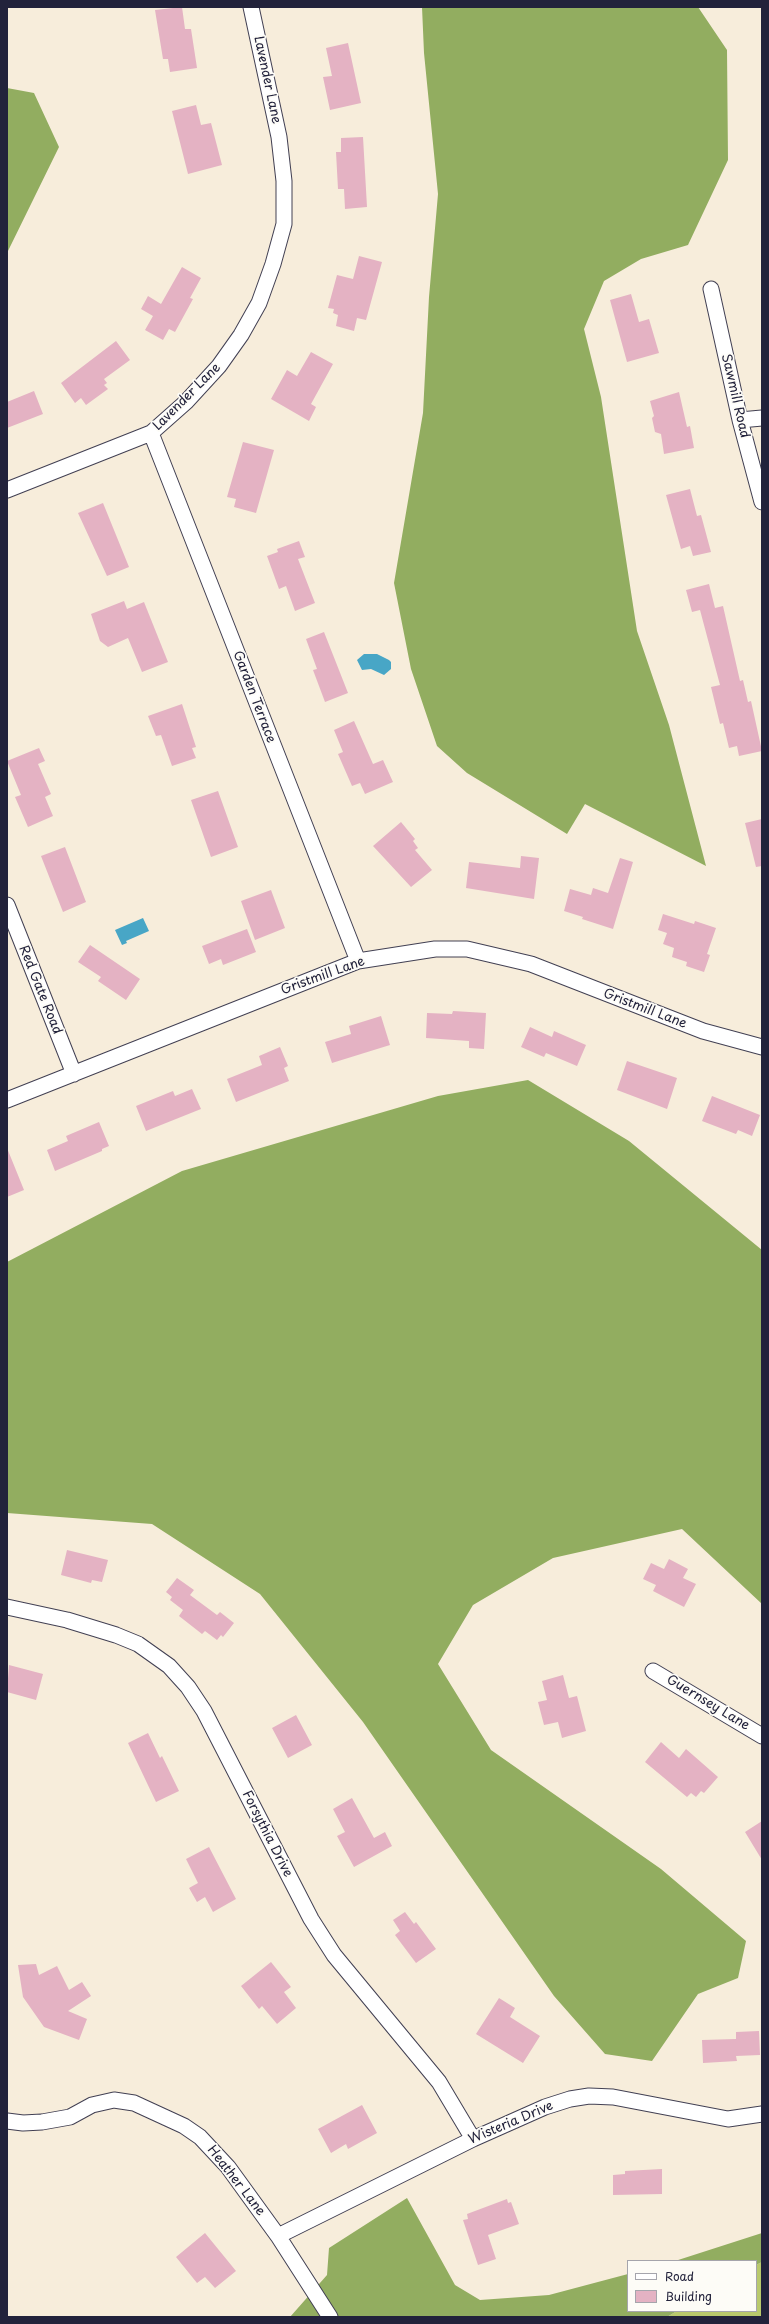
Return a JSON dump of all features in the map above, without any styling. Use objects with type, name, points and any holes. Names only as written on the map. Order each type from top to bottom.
[{"type":"street","name":"Lavender Lane","points":[[7,490],[151,433],[186,402],[219,366],[241,335],[259,303],[273,264],[284,224],[284,181],[279,137],[251,7]]},
{"type":"street","name":"Sawmill Road","points":[[711,289],[740,420],[762,502]]},
{"type":"street","points":[[740,420],[762,418]]},
{"type":"street","name":"Garden Terrace","points":[[151,433],[358,962]]},
{"type":"street","name":"Red Gate Road","points":[[7,905],[74,1074]]},
{"type":"street","name":"Gristmill Lane","points":[[7,1100],[358,962],[435,949],[467,950],[499,955],[532,964],[703,1031],[762,1047]]},
{"type":"street","name":"Forsythia Drive","points":[[7,1606],[67,1620],[116,1634],[138,1644],[169,1666],[188,1687],[204,1711],[311,1919],[334,1955],[438,2082],[473,2139]]},
{"type":"street","name":"Guernsey Lane","points":[[654,1671],[762,1736]]},
{"type":"street","name":"Wisteria Drive","points":[[278,2236],[473,2139],[545,2107],[570,2099],[589,2096],[613,2097],[668,2106],[728,2119],[762,2114]]},
{"type":"street","name":"Heather Lane","points":[[7,2121],[37,2123],[70,2117],[92,2105],[114,2100],[134,2103],[184,2126],[200,2137],[228,2167],[278,2236],[330,2317]]},
{"type":"green space","points":[[422,7],[698,7],[727,50],[728,160],[688,245],[641,259],[604,281],[584,329],[601,397],[637,631],[669,725],[706,866],[585,804],[567,834],[467,773],[437,746],[411,669],[394,583],[423,413],[429,297],[438,194],[424,53]]},
{"type":"green space","points":[[7,88],[34,93],[59,147],[7,253]]},
{"type":"green space","points":[[528,1080],[629,1141],[762,1250],[762,1604],[682,1529],[553,1558],[473,1605],[438,1664],[491,1750],[661,1869],[746,1941],[738,1978],[698,1994],[652,2061],[605,2054],[554,1996],[363,1722],[260,1594],[152,1524],[7,1513],[7,1262],[182,1171],[438,1096]]},
{"type":"green space","points":[[407,2198],[455,2285],[480,2300],[549,2295],[627,2274],[627,2312],[675,2312],[667,2317],[290,2317],[327,2275],[329,2248]]},
{"type":"green space","points":[[762,2233],[762,2262],[757,2264],[757,2260],[678,2260]]},
{"type":"green space","points":[[762,2262],[762,2317],[667,2317],[675,2312],[757,2312],[757,2264]]},
{"type":"water","points":[[364,654],[377,654],[389,660],[391,662],[391,669],[384,675],[371,669],[362,670],[357,660]]},
{"type":"water","points":[[143,918],[149,931],[126,941],[127,943],[122,945],[115,930]]},
{"type":"building","points":[[182,7],[185,29],[191,29],[197,68],[170,72],[168,59],[163,59],[155,10]]},
{"type":"building","points":[[348,43],[361,103],[330,110],[323,77],[332,76],[326,48]]},
{"type":"building","points":[[196,105],[201,125],[211,123],[222,165],[188,174],[172,111]]},
{"type":"building","points":[[363,137],[367,207],[345,209],[344,189],[338,189],[336,152],[341,152],[341,138]]},
{"type":"building","points":[[359,256],[382,262],[366,320],[357,318],[354,331],[336,326],[338,315],[333,313],[334,309],[328,308],[337,275],[353,279]]},
{"type":"building","points":[[182,267],[201,278],[190,298],[193,299],[175,332],[169,329],[163,340],[145,330],[153,316],[141,309],[148,296],[161,304]]},
{"type":"building","points":[[631,294],[639,322],[649,319],[659,353],[627,362],[610,300]]},
{"type":"building","points":[[116,341],[130,360],[104,379],[107,383],[104,385],[108,389],[86,405],[81,398],[75,403],[61,383]]},
{"type":"building","points":[[311,352],[333,364],[311,404],[316,407],[309,421],[271,399],[287,370],[297,376]]},
{"type":"building","points":[[34,391],[43,414],[7,428],[7,402]]},
{"type":"building","points":[[679,392],[687,427],[690,426],[694,448],[664,454],[661,434],[655,432],[652,418],[654,416],[650,401]]},
{"type":"building","points":[[243,442],[274,450],[256,513],[234,507],[236,499],[227,497]]},
{"type":"building","points":[[690,489],[697,516],[701,515],[711,552],[693,556],[690,546],[681,549],[666,495]]},
{"type":"building","points":[[103,503],[129,567],[107,576],[78,513]]},
{"type":"building","points":[[299,541],[305,557],[298,559],[315,603],[295,611],[286,586],[279,589],[267,556],[278,552],[277,549]]},
{"type":"building","points":[[709,584],[715,608],[723,606],[740,681],[743,680],[748,702],[751,701],[762,751],[739,756],[737,746],[729,748],[723,723],[720,724],[711,687],[720,685],[700,610],[692,612],[686,590]]},
{"type":"building","points":[[124,601],[127,609],[144,602],[168,662],[142,672],[128,638],[108,647],[100,641],[91,614]]},
{"type":"building","points":[[324,632],[348,693],[325,702],[313,670],[317,669],[306,639]]},
{"type":"building","points":[[182,704],[196,747],[192,748],[196,758],[172,766],[161,735],[156,736],[148,716]]},
{"type":"building","points":[[354,721],[373,764],[383,760],[393,782],[365,794],[360,783],[352,786],[338,754],[343,752],[334,730]]},
{"type":"building","points":[[39,748],[45,761],[38,764],[51,794],[45,797],[53,816],[28,827],[15,797],[21,795],[7,761]]},
{"type":"building","points":[[218,791],[238,847],[211,857],[191,800]]},
{"type":"building","points":[[762,819],[762,866],[756,867],[745,823]]},
{"type":"building","points":[[401,822],[415,839],[413,841],[418,848],[415,850],[432,870],[411,887],[373,846]]},
{"type":"building","points":[[65,847],[86,902],[63,912],[41,856]]},
{"type":"building","points":[[521,856],[539,858],[534,899],[466,888],[469,862],[520,868]]},
{"type":"building","points":[[620,858],[633,862],[613,929],[582,919],[583,917],[564,911],[570,889],[591,895],[593,888],[608,893]]},
{"type":"building","points":[[271,890],[285,928],[255,940],[241,901]]},
{"type":"building","points":[[663,914],[694,924],[695,921],[716,928],[707,954],[710,955],[704,972],[686,966],[687,962],[672,957],[674,948],[663,944],[667,933],[658,930]]},
{"type":"building","points":[[247,929],[256,952],[223,965],[221,959],[209,964],[202,946]]},
{"type":"building","points":[[90,945],[140,979],[126,1000],[98,981],[101,977],[78,962]]},
{"type":"building","points":[[453,1011],[486,1013],[484,1049],[469,1048],[469,1041],[426,1038],[427,1013],[452,1014]]},
{"type":"building","points":[[381,1016],[390,1045],[332,1063],[325,1042],[351,1034],[349,1026]]},
{"type":"building","points":[[530,1027],[552,1037],[554,1031],[586,1045],[577,1066],[546,1053],[544,1057],[521,1047]]},
{"type":"building","points":[[280,1047],[288,1066],[284,1068],[289,1081],[236,1102],[227,1079],[262,1065],[259,1056]]},
{"type":"building","points":[[627,1061],[677,1078],[667,1109],[617,1090]]},
{"type":"building","points":[[192,1089],[201,1109],[146,1131],[136,1106],[173,1091],[175,1096]]},
{"type":"building","points":[[712,1096],[760,1115],[752,1136],[738,1130],[736,1134],[702,1121]]},
{"type":"building","points":[[99,1122],[109,1146],[102,1149],[102,1151],[55,1171],[47,1150],[68,1141],[66,1136]]},
{"type":"building","points":[[7,1148],[24,1190],[7,1197]]},
{"type":"building","points":[[67,1550],[108,1560],[102,1582],[92,1580],[91,1583],[61,1575]]},
{"type":"building","points":[[669,1559],[688,1569],[683,1578],[696,1584],[684,1607],[653,1591],[656,1585],[643,1579],[651,1563],[664,1569]]},
{"type":"building","points":[[177,1578],[194,1590],[190,1595],[217,1615],[220,1612],[234,1623],[223,1637],[221,1635],[217,1640],[205,1631],[202,1634],[179,1616],[183,1610],[170,1600],[172,1597],[166,1592]]},
{"type":"building","points":[[9,1665],[43,1674],[36,1700],[7,1692]]},
{"type":"building","points":[[563,1675],[569,1698],[577,1696],[586,1731],[562,1738],[558,1722],[544,1725],[538,1702],[547,1700],[542,1681]]},
{"type":"building","points":[[296,1715],[312,1745],[288,1758],[272,1728]]},
{"type":"building","points":[[148,1733],[160,1758],[162,1756],[179,1791],[156,1802],[128,1743]]},
{"type":"building","points":[[661,1742],[679,1758],[686,1749],[718,1777],[704,1793],[701,1791],[696,1797],[691,1793],[687,1797],[645,1762]]},
{"type":"building","points":[[352,1798],[374,1838],[385,1832],[392,1846],[354,1867],[337,1836],[345,1832],[333,1809]]},
{"type":"building","points":[[762,1821],[762,1860],[745,1832]]},
{"type":"building","points":[[209,1847],[236,1899],[213,1912],[205,1897],[197,1902],[189,1888],[198,1883],[186,1859]]},
{"type":"building","points":[[405,1912],[414,1924],[416,1922],[436,1949],[416,1963],[395,1935],[400,1931],[393,1920]]},
{"type":"building","points":[[271,1962],[291,1987],[284,1992],[296,2008],[277,2024],[262,2006],[259,2009],[241,1986]]},
{"type":"building","points":[[36,1964],[39,1975],[57,1966],[69,1990],[82,1982],[91,1996],[68,2011],[87,2019],[79,2040],[44,2027],[23,1997],[18,1965]]},
{"type":"building","points":[[499,1998],[515,2008],[510,2017],[540,2036],[523,2063],[476,2034]]},
{"type":"building","points":[[759,2031],[760,2055],[736,2056],[737,2061],[703,2063],[702,2040],[736,2039],[736,2032]]},
{"type":"building","points":[[362,2105],[377,2133],[348,2149],[346,2144],[331,2153],[318,2129]]},
{"type":"building","points":[[662,2169],[662,2194],[613,2195],[613,2175],[625,2174],[625,2171]]},
{"type":"building","points":[[507,2199],[508,2203],[511,2202],[519,2224],[488,2235],[496,2259],[478,2265],[463,2220],[468,2219],[467,2214]]},
{"type":"building","points":[[205,2233],[236,2271],[215,2288],[205,2277],[197,2283],[176,2257]]}]
